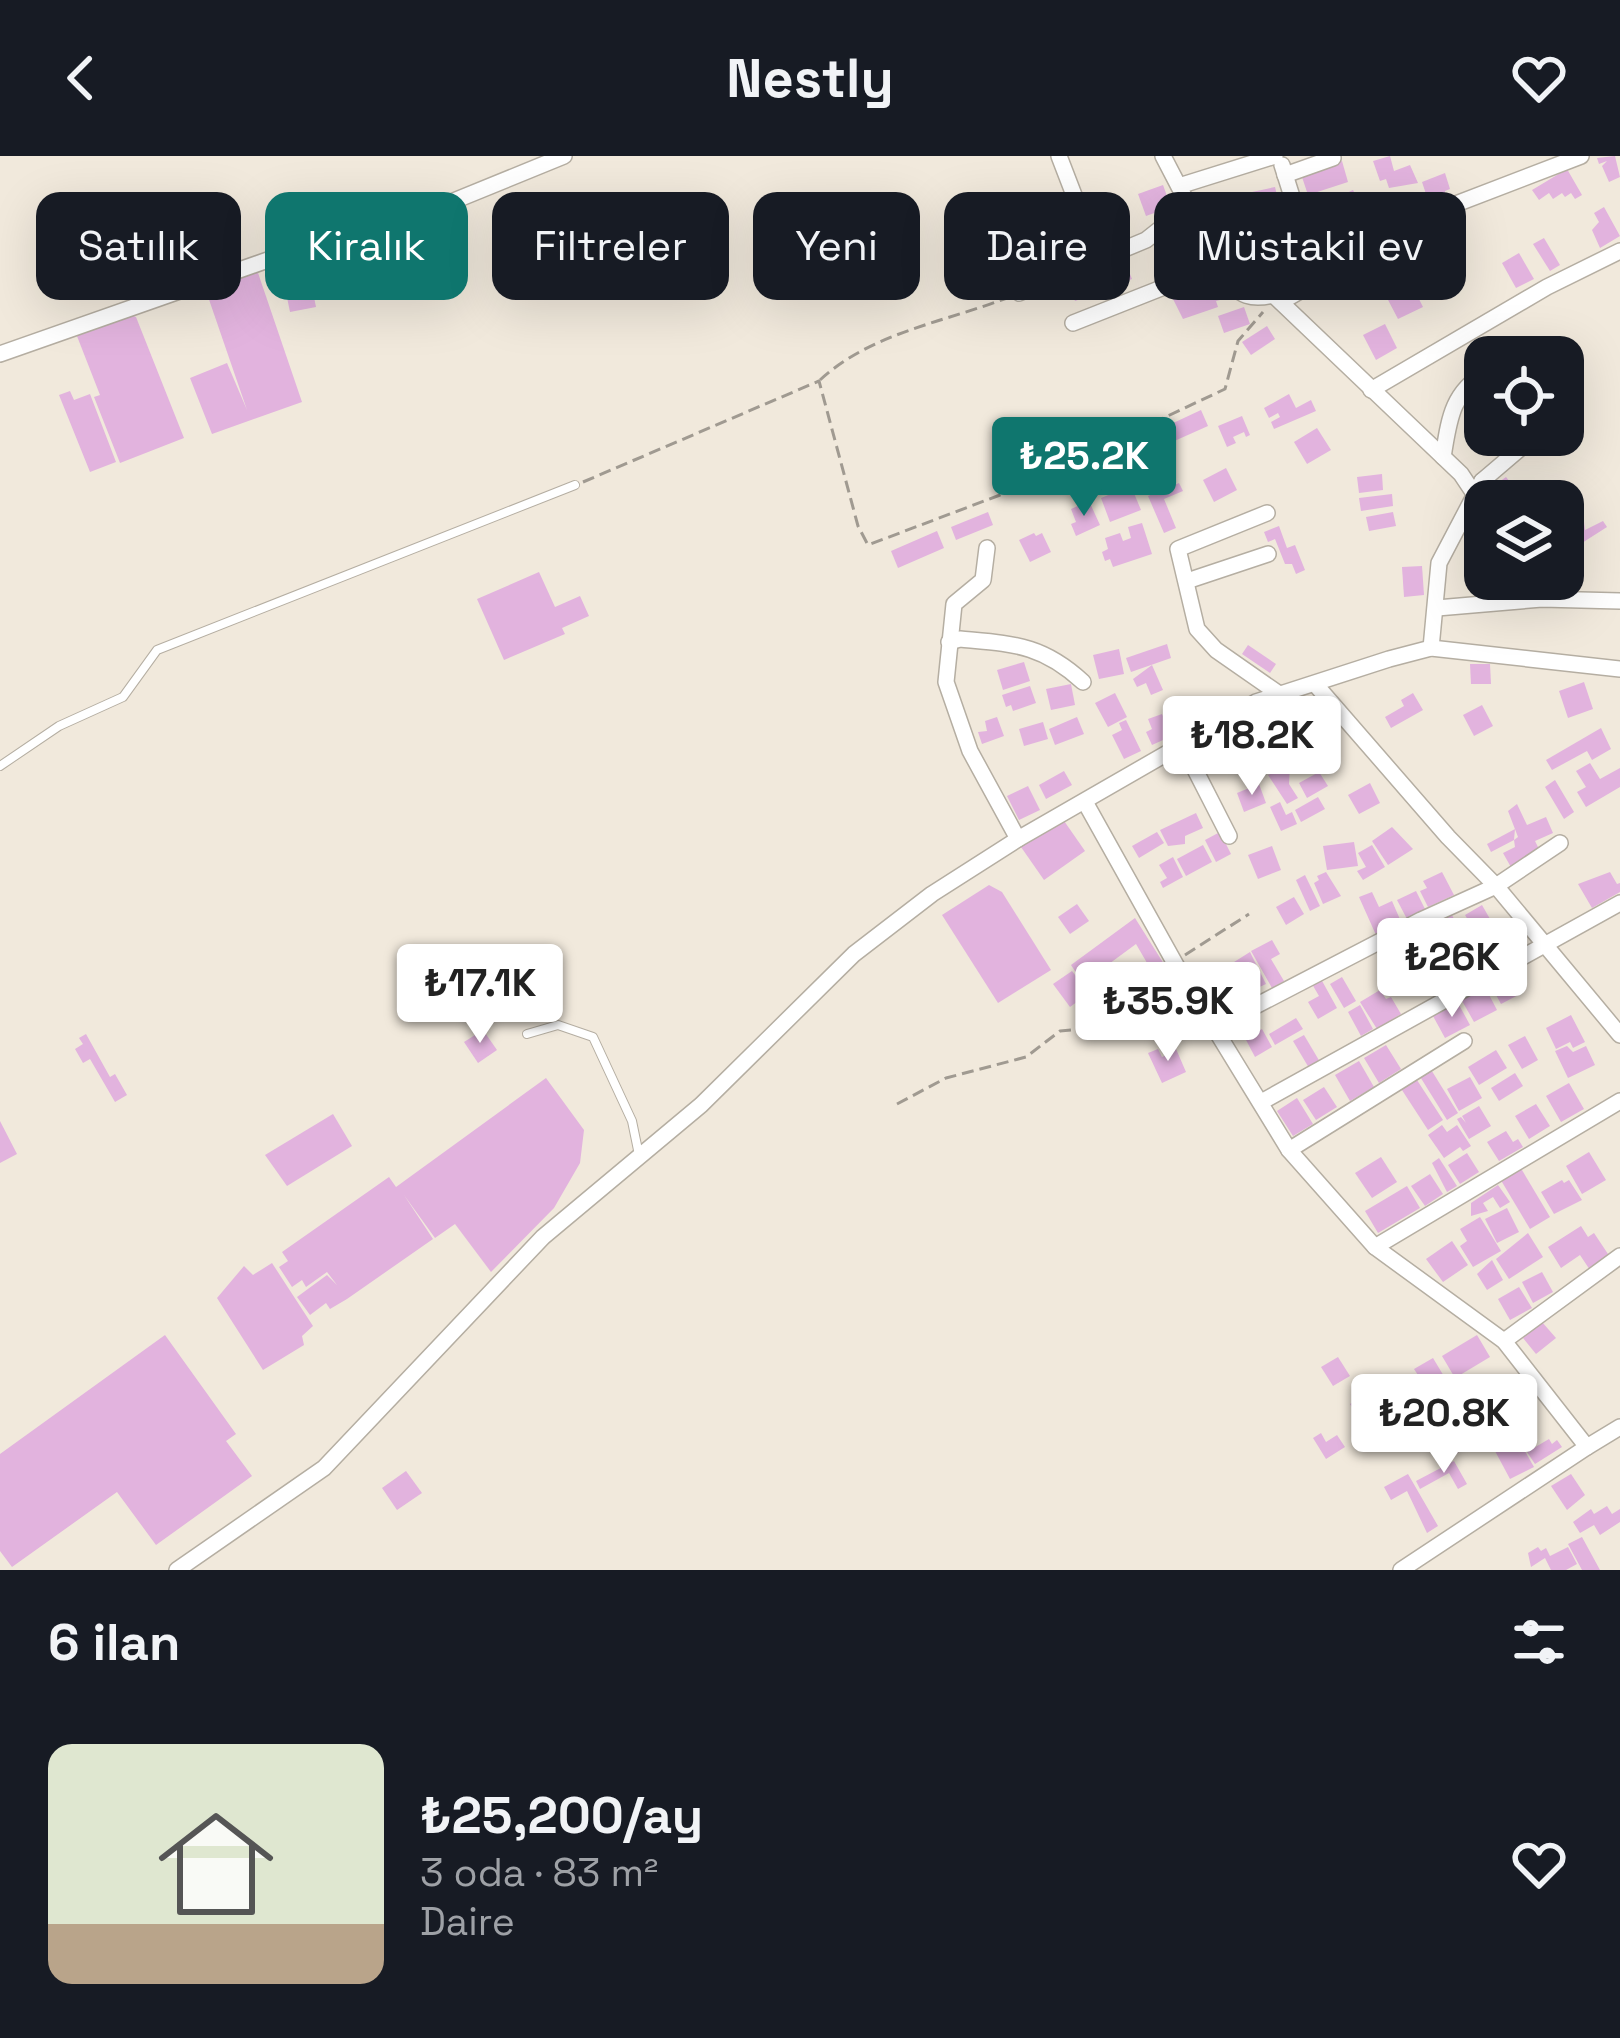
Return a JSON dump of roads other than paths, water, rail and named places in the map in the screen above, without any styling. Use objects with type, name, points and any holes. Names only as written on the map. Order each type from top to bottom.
[{"type":"street","points":[[0,354],[302,248],[439,207],[564,156]]},
{"type":"street","points":[[1059,156],[1073,192]]},
{"type":"street","points":[[1163,156],[1182,192]]},
{"type":"street","points":[[1179,186],[1277,156],[1290,192]]},
{"type":"street","points":[[1466,200],[1581,156]]},
{"type":"street","points":[[1285,175],[1333,158]]},
{"type":"street","points":[[1371,390],[1546,286],[1620,250]]},
{"type":"street","points":[[1072,322],[1154,290]]},
{"type":"street","points":[[1278,300],[1469,480]]},
{"type":"street","points":[[1443,458],[1452,406],[1464,388]]},
{"type":"street","points":[[1488,480],[1513,456]]},
{"type":"street","points":[[1267,513],[1178,550],[1197,629],[1216,650],[1282,696]]},
{"type":"street","points":[[1431,648],[1439,563],[1464,516]]},
{"type":"street","points":[[987,548],[982,580],[954,604],[946,682],[970,751],[1018,839]]},
{"type":"street","points":[[1187,580],[1268,554]]},
{"type":"street","points":[[1437,608],[1531,600]]},
{"type":"street","points":[[1582,600],[1620,601]]},
{"type":"street","points":[[949,642],[960,639],[1040,650],[1083,682]]},
{"type":"street","points":[[177,1570],[323,1468],[543,1237],[701,1105],[854,954],[932,894],[1018,839],[1256,702],[1431,648],[1620,669]]},
{"type":"street","points":[[1316,684],[1496,886],[1620,1035]]},
{"type":"street","points":[[1182,744],[1229,836]]},
{"type":"street","points":[[1085,802],[1174,963],[1289,1150],[1375,1247],[1504,1341],[1587,1447]]},
{"type":"street","points":[[1213,1025],[1496,886],[1560,843]]},
{"type":"street","points":[[1263,1101],[1620,903]]},
{"type":"street","points":[[1289,1150],[1464,1041]]},
{"type":"street","points":[[1375,1247],[1620,1101]]},
{"type":"street","points":[[1504,1341],[1620,1256]]},
{"type":"street","points":[[1402,1570],[1620,1427]]},
{"type":"lane","points":[[0,766],[59,726],[123,698],[157,650],[575,485]]},
{"type":"lane","points":[[527,1034],[558,1025],[593,1037],[632,1120],[639,1157]]}]
